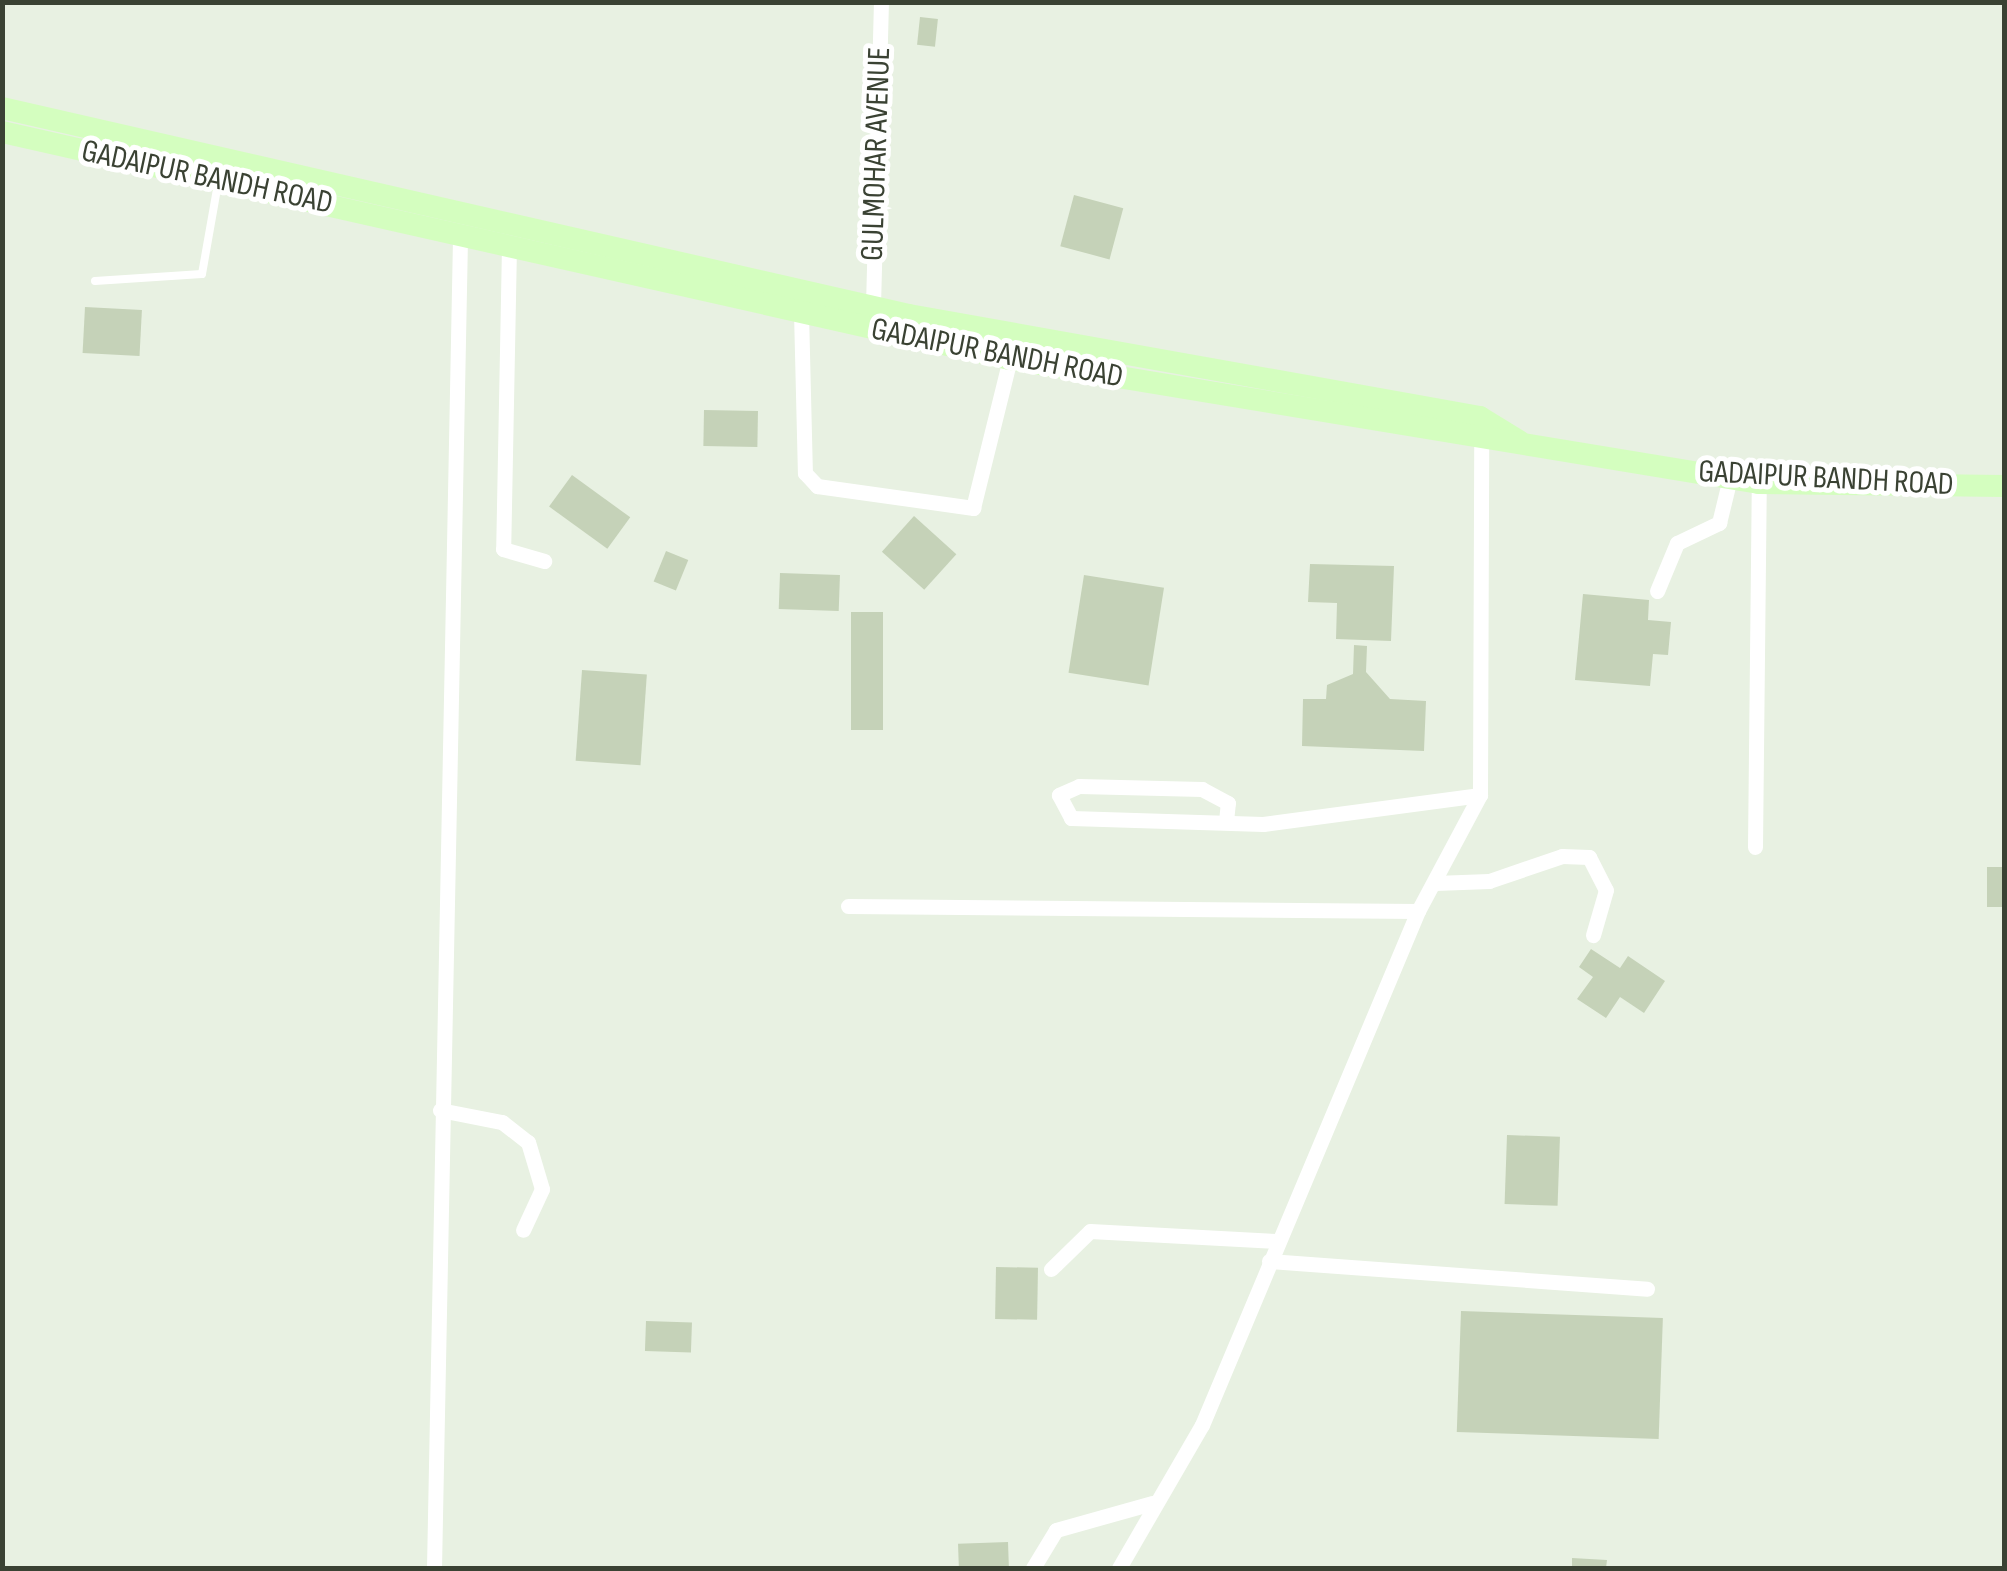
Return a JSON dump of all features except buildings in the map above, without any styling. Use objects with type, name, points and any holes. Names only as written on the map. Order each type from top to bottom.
[{"type":"street","name":"GULMOHAR AVENUE","points":[[872,306],[881,2]]},
{"type":"street","points":[[2,108],[872,306],[1480,417],[1518,441]]},
{"type":"street","name":"GADAIPUR BANDH ROAD","points":[[2,132],[1010,359],[1481,441],[1518,441],[1759,482],[2004,486]]},
{"type":"street","points":[[434,1568],[460,233]]},
{"type":"street","points":[[509,246],[502,549],[544,561]]},
{"type":"street","points":[[801,312],[805,473],[817,486],[973,508],[1010,359]]},
{"type":"street","points":[[1121,1568],[1152,1503],[1202,1425],[1418,911],[1480,795],[1481,441]]},
{"type":"street","points":[[1657,592],[1676,543],[1719,523],[1730,478]]},
{"type":"street","points":[[1755,847],[1759,482]]},
{"type":"street","points":[[1226,821],[1228,803],[1202,789],[1079,786],[1060,796],[1070,818],[1226,821],[1284,822],[1480,795]]},
{"type":"street","points":[[1434,883],[1490,881],[1562,856],[1590,857],[1606,890],[1593,936]]},
{"type":"street","points":[[848,906],[1418,911]]},
{"type":"street","points":[[440,1110],[502,1122],[528,1142],[542,1190],[523,1230]]},
{"type":"street","points":[[1051,1269],[1090,1231],[1277,1242]]},
{"type":"street","points":[[1269,1260],[1647,1289]]},
{"type":"street","points":[[1032,1568],[1056,1530],[1152,1503]]},
{"type":"lane","points":[[95,281],[202,274],[219,181]]}]
